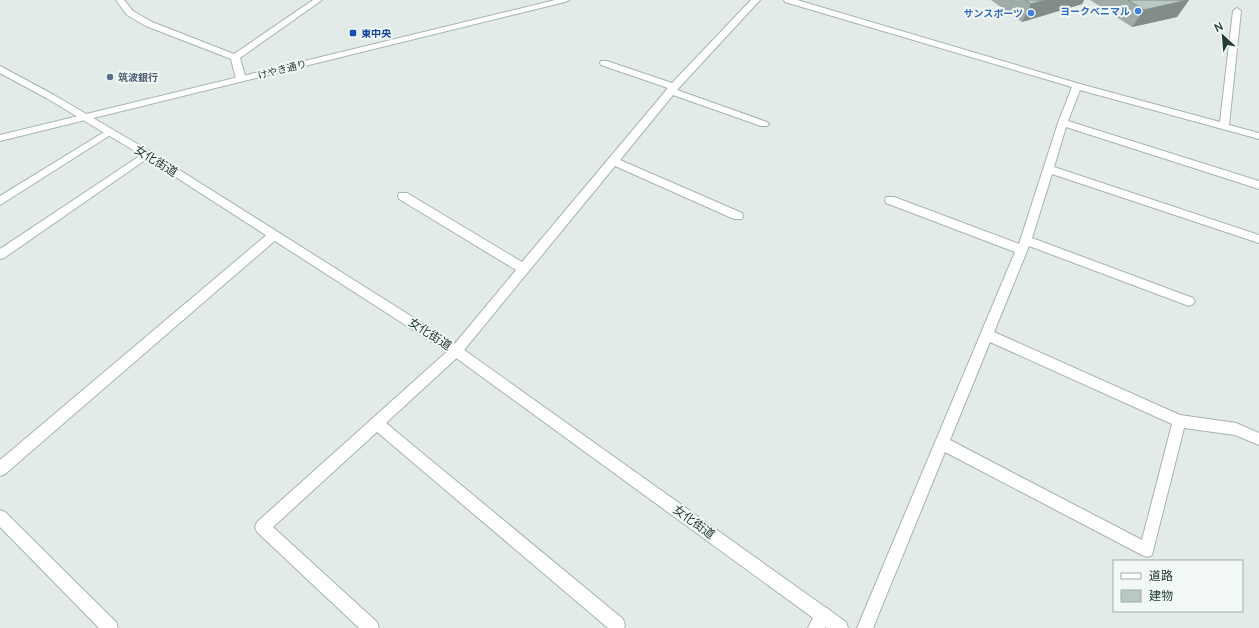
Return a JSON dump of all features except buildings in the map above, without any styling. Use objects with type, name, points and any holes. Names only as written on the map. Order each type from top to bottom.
[{"type":"street","points":[[120,0],[130,13],[149,24],[235,57]]},
{"type":"street","points":[[235,57],[318,0]]},
{"type":"street","name":"けやき通り","points":[[0,138],[565,0]]},
{"type":"street","points":[[371,628],[262,527],[456,351],[673,89],[756,0]]},
{"type":"street","points":[[788,0],[1077,86],[1259,136]]},
{"type":"street","points":[[1224,126],[1237,11]]},
{"type":"street","points":[[235,57],[241,79]]},
{"type":"street","points":[[604,62],[764,124]]},
{"type":"street","name":"女化街道","points":[[0,69],[51,97],[84,118],[147,154],[456,351],[820,622],[840,628]]},
{"type":"street","points":[[865,628],[1024,245],[1050,169],[1063,123],[1077,86]]},
{"type":"street","points":[[1063,123],[1259,185]]},
{"type":"street","points":[[0,201],[109,132]]},
{"type":"street","points":[[0,255],[147,154]]},
{"type":"street","points":[[613,161],[738,216]]},
{"type":"street","points":[[1050,169],[1259,239]]},
{"type":"street","points":[[403,196],[524,269]]},
{"type":"street","points":[[890,200],[1190,302]]},
{"type":"street","points":[[0,469],[274,235]]},
{"type":"street","points":[[987,335],[1179,421],[1236,429],[1259,439]]},
{"type":"street","points":[[942,443],[1146,550],[1179,421]]},
{"type":"street","points":[[376,423],[617,624]]},
{"type":"street","points":[[0,517],[110,628]]},
{"type":"place","name":"ヨークベニマル","points":[[1138,11]]},
{"type":"place","name":"サンスポーツ","points":[[1031,13]]},
{"type":"place","name":"東中央","points":[[353,33]]},
{"type":"place","name":"筑波銀行","points":[[110,77]]}]
